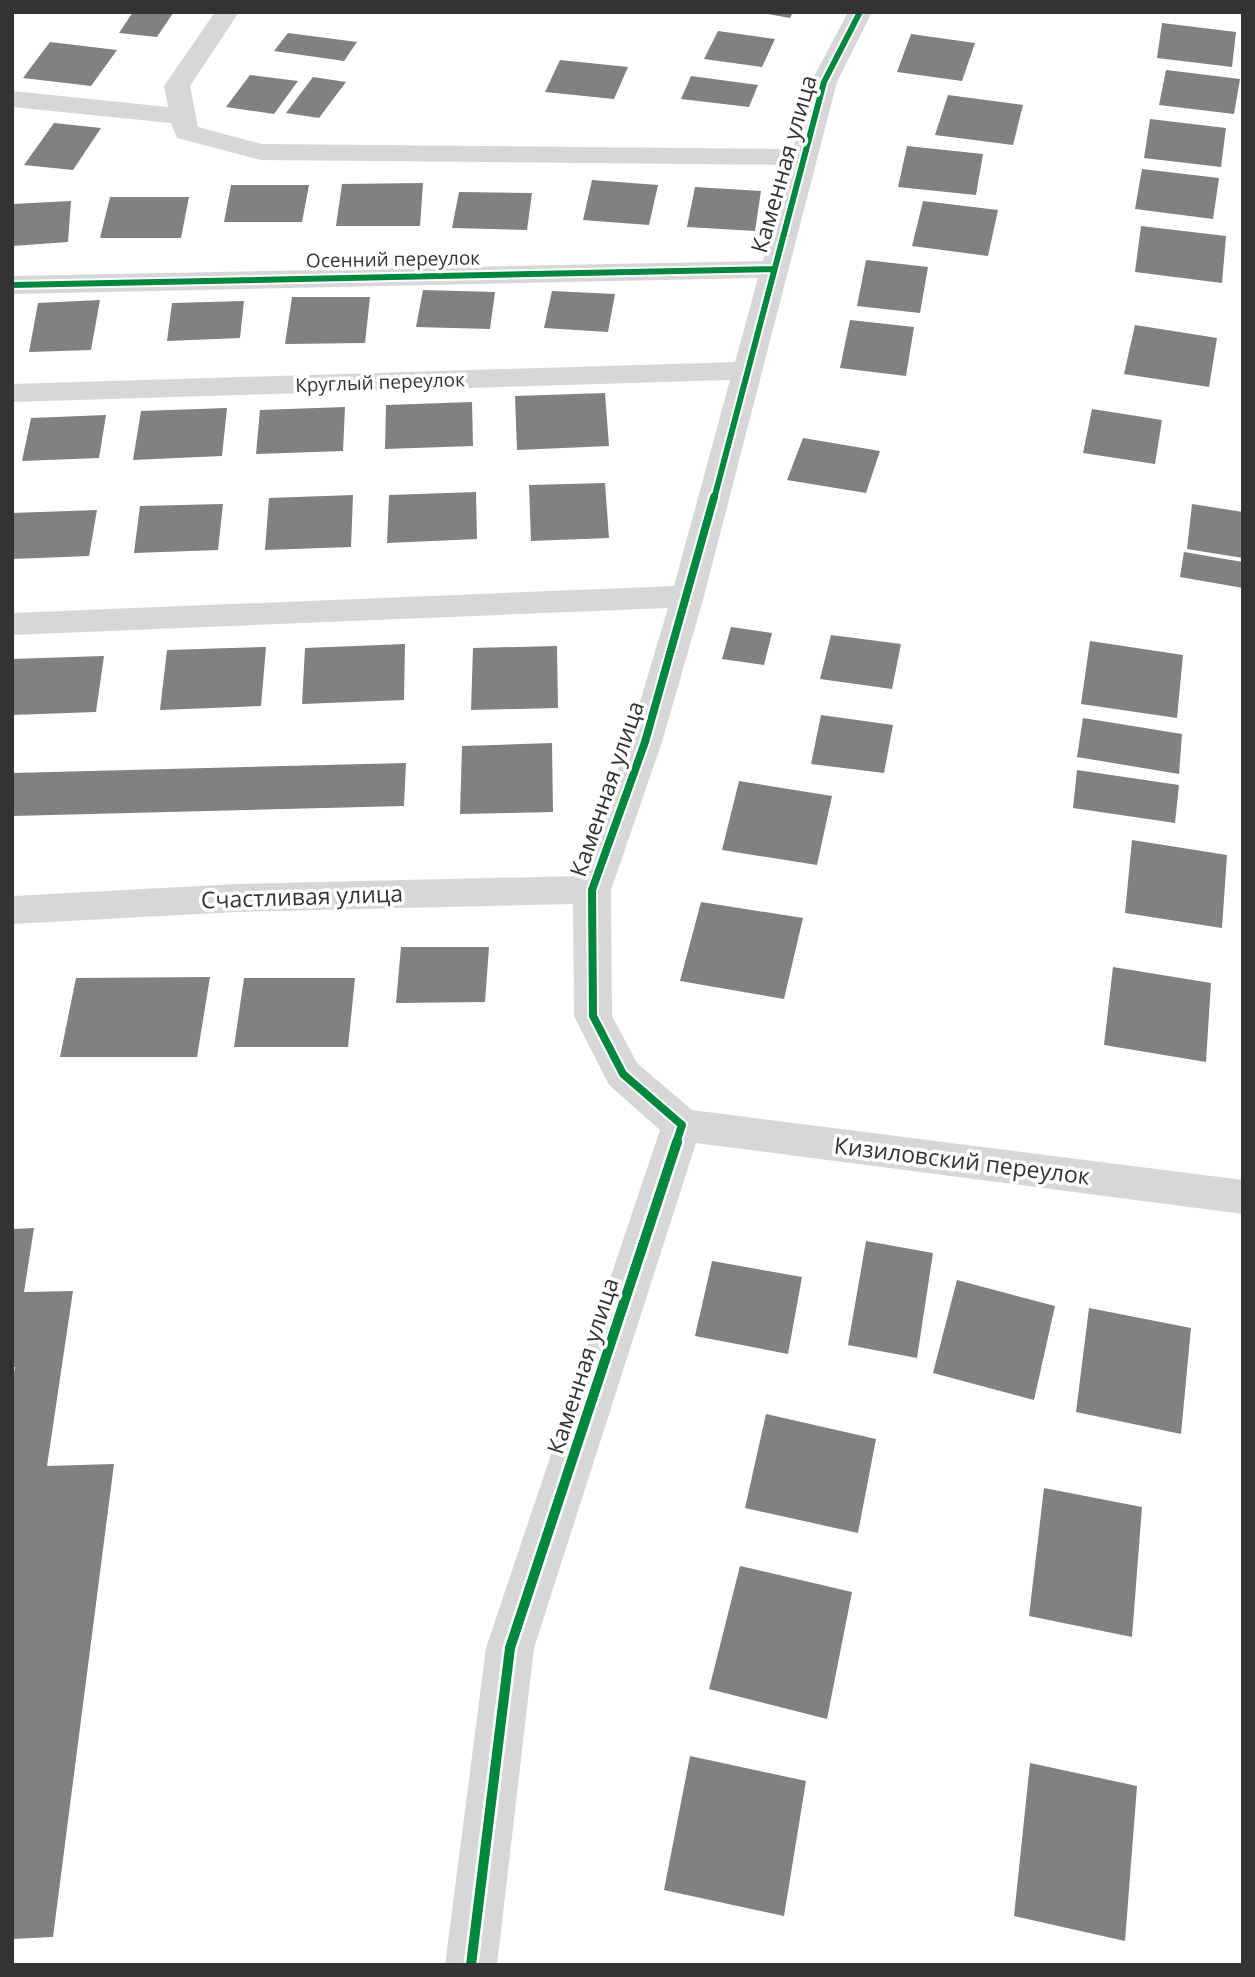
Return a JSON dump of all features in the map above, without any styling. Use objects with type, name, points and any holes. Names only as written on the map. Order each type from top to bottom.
[{"type":"street","points":[[227,12],[177,86],[186,132],[261,152],[804,157]]},
{"type":"street","name":"Каменная улица","points":[[471,1965],[510,1648],[682,1125],[623,1074],[593,1016],[592,890],[645,742],[688,596],[824,82],[860,12]]},
{"type":"street","points":[[12,99],[183,116]]},
{"type":"street","name":"Осенний переулок","points":[[12,285],[774,269]]},
{"type":"street","name":"Круглый переулок","points":[[12,393],[747,371]]},
{"type":"street","points":[[12,624],[688,596]]},
{"type":"street","name":"Счастливая улица","points":[[12,910],[237,898],[592,890]]},
{"type":"street","name":"Кизиловский переулок","points":[[682,1125],[1243,1198]]},
{"type":"building","points":[[133,12],[173,13],[157,37],[119,33]]},
{"type":"building","points":[[757,12],[793,12],[790,18]]},
{"type":"building","points":[[1162,23],[1236,32],[1232,67],[1157,58]]},
{"type":"building","points":[[718,31],[775,39],[762,67],[704,59]]},
{"type":"building","points":[[288,33],[357,42],[344,61],[274,51]]},
{"type":"building","points":[[911,34],[975,43],[962,81],[897,72]]},
{"type":"building","points":[[50,42],[117,50],[91,86],[23,78]]},
{"type":"building","points":[[560,60],[628,67],[614,99],[545,92]]},
{"type":"building","points":[[1166,70],[1240,79],[1234,114],[1159,105]]},
{"type":"building","points":[[250,75],[298,81],[274,114],[226,107]]},
{"type":"building","points":[[691,76],[758,85],[749,107],[681,99]]},
{"type":"building","points":[[313,77],[346,82],[319,118],[286,113]]},
{"type":"building","points":[[948,95],[1023,105],[1013,145],[935,135]]},
{"type":"building","points":[[1150,119],[1226,128],[1221,167],[1144,158]]},
{"type":"building","points":[[54,123],[101,128],[73,170],[24,165]]},
{"type":"building","points":[[907,146],[983,154],[976,195],[898,187]]},
{"type":"building","points":[[1142,169],[1219,178],[1213,219],[1135,209]]},
{"type":"building","points":[[592,180],[658,185],[649,225],[583,220]]},
{"type":"building","points":[[423,183],[420,226],[336,226],[342,184]]},
{"type":"building","points":[[231,185],[309,185],[302,222],[224,222]]},
{"type":"building","points":[[695,187],[761,191],[755,231],[687,227]]},
{"type":"building","points":[[459,192],[532,193],[527,230],[452,228]]},
{"type":"building","points":[[110,197],[189,197],[181,238],[100,238]]},
{"type":"building","points":[[71,201],[68,242],[12,246],[12,204]]},
{"type":"building","points":[[923,201],[998,210],[988,256],[912,246]]},
{"type":"building","points":[[1141,226],[1226,236],[1222,283],[1135,272]]},
{"type":"building","points":[[866,260],[928,267],[920,313],[857,306]]},
{"type":"building","points":[[423,290],[495,292],[490,329],[416,327]]},
{"type":"building","points":[[552,291],[615,294],[608,332],[544,328]]},
{"type":"building","points":[[292,297],[370,297],[365,343],[285,344]]},
{"type":"building","points":[[100,300],[91,350],[29,352],[38,303]]},
{"type":"building","points":[[244,301],[240,338],[167,341],[172,303]]},
{"type":"building","points":[[850,320],[914,327],[906,376],[840,368]]},
{"type":"building","points":[[1135,325],[1217,338],[1209,387],[1124,374]]},
{"type":"building","points":[[605,393],[609,446],[517,450],[515,396]]},
{"type":"building","points":[[472,402],[473,446],[385,449],[386,405]]},
{"type":"building","points":[[345,407],[343,451],[256,454],[260,410]]},
{"type":"building","points":[[227,408],[222,456],[133,460],[141,411]]},
{"type":"building","points":[[1092,409],[1162,420],[1155,464],[1083,453]]},
{"type":"building","points":[[106,415],[99,458],[22,461],[31,418]]},
{"type":"building","points":[[803,438],[880,451],[866,493],[787,480]]},
{"type":"building","points":[[605,483],[609,538],[531,541],[529,485]]},
{"type":"building","points":[[476,492],[477,539],[387,543],[389,495]]},
{"type":"building","points":[[353,495],[351,547],[265,550],[269,498]]},
{"type":"building","points":[[223,504],[218,550],[134,553],[140,506]]},
{"type":"building","points":[[1192,504],[1243,512],[1243,558],[1187,549]]},
{"type":"building","points":[[97,510],[89,556],[12,559],[12,513]]},
{"type":"building","points":[[1184,552],[1243,562],[1243,588],[1180,577]]},
{"type":"building","points":[[731,627],[772,633],[764,665],[722,659]]},
{"type":"building","points":[[831,635],[901,644],[892,689],[820,679]]},
{"type":"building","points":[[1090,641],[1183,655],[1177,718],[1081,704]]},
{"type":"building","points":[[405,644],[404,700],[302,704],[305,648]]},
{"type":"building","points":[[557,646],[558,708],[471,710],[473,648]]},
{"type":"building","points":[[266,647],[261,706],[160,710],[167,650]]},
{"type":"building","points":[[104,656],[96,712],[12,715],[12,659]]},
{"type":"building","points":[[821,715],[893,725],[884,773],[811,764]]},
{"type":"building","points":[[1083,718],[1182,734],[1179,774],[1077,757]]},
{"type":"building","points":[[552,743],[553,812],[460,814],[462,746]]},
{"type":"building","points":[[406,763],[404,806],[12,816],[12,773]]},
{"type":"building","points":[[1077,770],[1179,785],[1175,823],[1073,808]]},
{"type":"building","points":[[739,781],[832,796],[817,865],[722,850]]},
{"type":"building","points":[[1132,840],[1227,855],[1222,928],[1125,913]]},
{"type":"building","points":[[701,902],[803,918],[784,999],[680,981]]},
{"type":"building","points":[[401,947],[489,947],[485,1002],[396,1003]]},
{"type":"building","points":[[1113,967],[1211,983],[1206,1062],[1104,1045]]},
{"type":"building","points":[[210,977],[197,1057],[60,1057],[76,978]]},
{"type":"building","points":[[244,978],[355,978],[348,1047],[234,1047]]},
{"type":"building","points":[[34,1228],[24,1292],[73,1291],[47,1466],[114,1464],[53,1937],[12,1939],[12,1382],[15,1367],[12,1367],[12,1229]]},
{"type":"building","points":[[866,1241],[933,1253],[917,1358],[848,1345]]},
{"type":"building","points":[[712,1261],[802,1277],[788,1354],[695,1336]]},
{"type":"building","points":[[957,1280],[1055,1306],[1034,1400],[933,1373]]},
{"type":"building","points":[[1089,1308],[1191,1328],[1181,1434],[1076,1412]]},
{"type":"building","points":[[766,1414],[876,1439],[858,1533],[745,1508]]},
{"type":"building","points":[[1044,1488],[1142,1507],[1132,1637],[1029,1616]]},
{"type":"building","points":[[740,1566],[852,1592],[827,1719],[709,1689]]},
{"type":"building","points":[[690,1756],[806,1781],[784,1916],[664,1890]]},
{"type":"building","points":[[1030,1763],[1137,1786],[1125,1941],[1014,1916]]},
{"type":"cycle path","points":[[471,1965],[510,1648],[682,1125],[623,1074],[593,1016],[592,890],[645,742],[688,596],[824,82],[860,12]]},
{"type":"cycle path","points":[[12,285],[774,269]]}]
